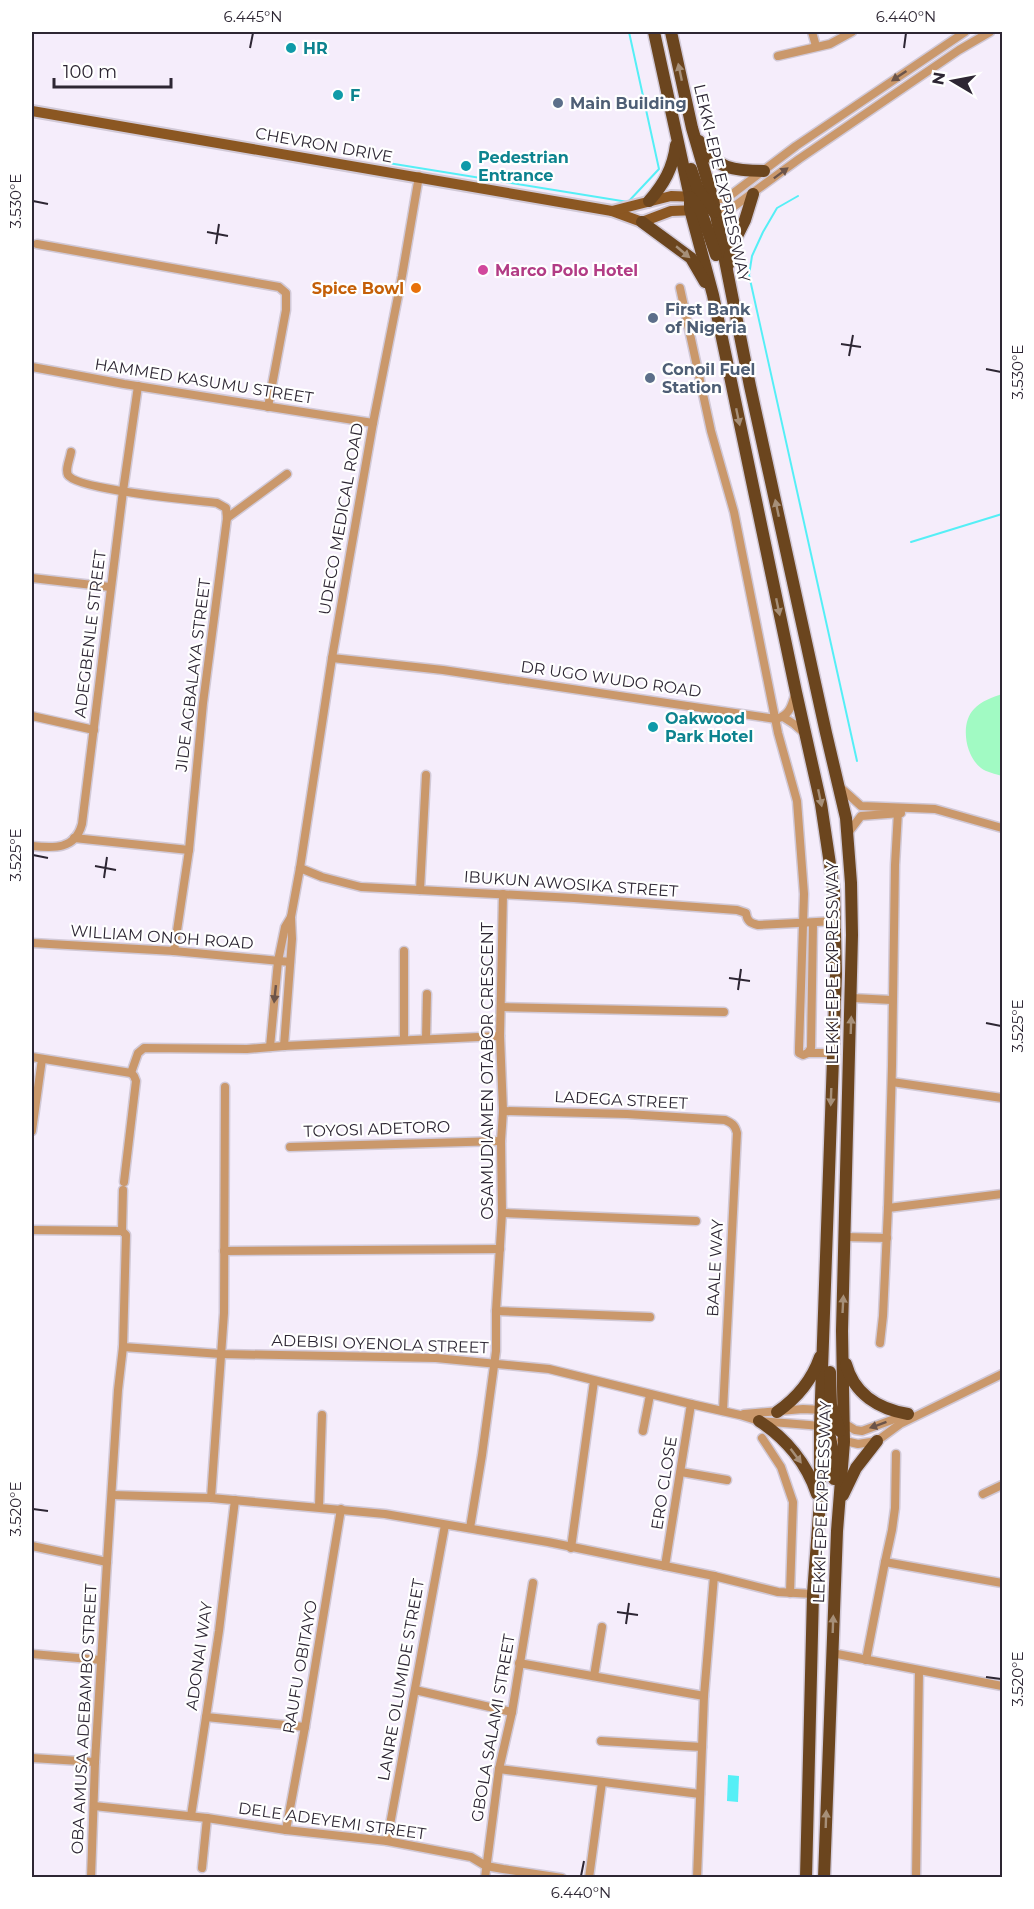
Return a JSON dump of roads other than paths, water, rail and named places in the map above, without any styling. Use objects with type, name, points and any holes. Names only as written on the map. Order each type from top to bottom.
[{"type":"highway","name":"LEKKI-EPE EXPRESSWAY","points":[[654,32],[677,138],[699,203]]},
{"type":"highway","name":"LEKKI-EPE EXPRESSWAY","points":[[671,32],[692,128],[699,203],[713,295],[806,734],[828,843],[834,891],[836,974],[819,1501],[813,1594],[806,1878]]},
{"type":"highway","points":[[662,68],[670,78],[688,162],[715,251],[739,366],[750,386]]},
{"type":"highway","points":[[692,128],[710,157],[720,164],[732,169],[765,171]]},
{"type":"highway","points":[[649,201],[670,171],[677,138]]},
{"type":"highway","points":[[727,275],[732,246],[745,220],[753,194]]},
{"type":"highway","points":[[699,203],[715,214]]},
{"type":"highway","name":"LEKKI-EPE EXPRESSWAY","points":[[715,214],[823,722],[840,787],[847,834],[851,883],[852,998],[846,1136],[840,1421]]},
{"type":"highway","points":[[642,222],[691,258],[713,295]]},
{"type":"highway","points":[[827,1227],[832,1251],[831,1405],[840,1421],[844,1442]]},
{"type":"highway","points":[[842,1331],[844,1359],[849,1376],[856,1386],[864,1395],[882,1407],[908,1414]]},
{"type":"highway","points":[[777,1412],[806,1385],[815,1371],[821,1355],[824,1335]]},
{"type":"highway","points":[[822,1409],[830,1435],[835,1467],[831,1567],[835,1581]]},
{"type":"highway","points":[[759,1422],[771,1429],[791,1449],[812,1479],[819,1501]]},
{"type":"highway","points":[[837,1531],[841,1499],[856,1468],[877,1441]]},
{"type":"highway","name":"LEKKI-EPE EXPRESSWAY","points":[[824,1878],[837,1531],[844,1442]]},
{"type":"main road","name":"CHEVRON DRIVE","points":[[32,111],[612,211],[642,222]]},
{"type":"main road","name":"CHEVRON DRIVE","points":[[612,211],[670,196],[699,203]]},
{"type":"main road","points":[[642,222],[699,203]]},
{"type":"street","points":[[812,32],[816,46]]},
{"type":"street","points":[[778,56],[830,44],[852,32]]},
{"type":"street","points":[[699,203],[727,198],[796,146],[965,32]]},
{"type":"street","points":[[715,214],[725,213],[799,159],[958,50],[990,32]]},
{"type":"street","name":"UDECO MEDICAL ROAD","points":[[291,917],[332,658],[419,176]]},
{"type":"street","points":[[37,244],[279,287],[286,294],[286,310],[268,407]]},
{"type":"street","points":[[680,288],[711,431],[734,512],[797,801],[808,923],[799,1053],[803,1055],[832,1053]]},
{"type":"street","name":"HAMMED KASUMU STREET","points":[[32,367],[373,423]]},
{"type":"street","name":"ADEGBENLE STREET","points":[[74,838],[80,832],[83,815],[110,587],[138,386]]},
{"type":"street","points":[[71,452],[67,472],[77,482],[123,491],[217,503],[226,508],[227,518]]},
{"type":"street","points":[[227,518],[287,474]]},
{"type":"street","name":"JIDE AGBALAYA STREET","points":[[174,951],[189,850],[203,703],[227,518]]},
{"type":"street","points":[[32,578],[110,587]]},
{"type":"street","name":"DR UGO WUDO ROAD","points":[[332,658],[442,670],[779,718]]},
{"type":"street","points":[[779,718],[791,708],[796,692]]},
{"type":"street","points":[[32,716],[94,730]]},
{"type":"street","points":[[779,718],[794,724],[806,734]]},
{"type":"street","points":[[420,890],[426,775]]},
{"type":"street","points":[[840,787],[861,806],[935,809],[1002,828]]},
{"type":"street","points":[[847,834],[861,816],[898,812],[936,815],[1002,834]]},
{"type":"street","points":[[880,1343],[887,1238],[898,812]]},
{"type":"street","points":[[32,846],[57,847],[67,844],[74,838],[189,850]]},
{"type":"street","name":"IBUKUN AWOSIKA STREET","points":[[300,868],[351,886],[737,910],[746,913],[747,919],[758,925],[836,921]]},
{"type":"street","name":"OSAMUDIAMEN OTABOR CRESCENT","points":[[470,1528],[496,1351],[502,1213],[503,1111],[500,1036],[503,894]]},
{"type":"street","points":[[270,1047],[278,961],[285,927],[291,917]]},
{"type":"street","points":[[285,1046],[292,939],[291,917]]},
{"type":"street","name":"WILLIAM ONOH ROAD","points":[[32,943],[174,951],[290,962]]},
{"type":"street","points":[[404,951],[404,1040]]},
{"type":"street","points":[[426,1039],[427,994]]},
{"type":"street","points":[[852,998],[892,1000]]},
{"type":"street","points":[[501,1007],[724,1012]]},
{"type":"street","points":[[32,1057],[131,1073],[138,1053],[144,1048],[214,1050],[500,1036]]},
{"type":"street","points":[[32,1131],[42,1059]]},
{"type":"street","name":"OBA AMUSA ADEBAMBO STREET","points":[[91,1878],[101,1660],[118,1390],[123,1347],[126,1235],[122,1231],[123,1186],[136,1081],[131,1073]]},
{"type":"street","points":[[892,1082],[1002,1098]]},
{"type":"street","points":[[211,1498],[224,1313],[225,1087]]},
{"type":"street","name":"LADEGA STREET","points":[[503,1111],[627,1114],[725,1120],[735,1127]]},
{"type":"street","name":"BAALE WAY","points":[[723,1411],[737,1133],[735,1127]]},
{"type":"street","name":"TOYOSI ADETORO","points":[[290,1147],[501,1141]]},
{"type":"street","points":[[888,1208],[1002,1194]]},
{"type":"street","points":[[502,1213],[696,1221]]},
{"type":"street","points":[[32,1230],[122,1231]]},
{"type":"street","points":[[845,1237],[887,1238]]},
{"type":"street","points":[[224,1251],[500,1249]]},
{"type":"street","points":[[496,1311],[650,1317]]},
{"type":"street","name":"ADEBISI OYENOLA STREET","points":[[123,1347],[221,1354],[436,1358],[549,1369],[740,1415]]},
{"type":"street","points":[[740,1415],[759,1422],[820,1426],[830,1435],[844,1442],[865,1444],[877,1441],[900,1424],[1002,1374]]},
{"type":"street","points":[[571,1548],[594,1381]]},
{"type":"street","points":[[643,1431],[650,1395]]},
{"type":"street","name":"ERO CLOSE","points":[[665,1566],[691,1404]]},
{"type":"street","points":[[740,1415],[822,1409],[855,1430],[862,1431],[934,1407]]},
{"type":"street","points":[[319,1507],[322,1415]]},
{"type":"street","points":[[762,1438],[781,1467],[793,1502],[790,1593]]},
{"type":"street","points":[[866,1660],[892,1530],[895,1508],[896,1454]]},
{"type":"street","points":[[681,1472],[727,1480]]},
{"type":"street","points":[[983,1494],[1002,1485]]},
{"type":"street","points":[[112,1495],[211,1498],[385,1514],[665,1566],[778,1592],[813,1594]]},
{"type":"street","name":"ADONAI WAY","points":[[191,1816],[235,1500]]},
{"type":"street","name":"RAUFU OBITAYO","points":[[286,1830],[341,1509]]},
{"type":"street","name":"LANRE OLUMIDE STREET","points":[[387,1841],[446,1525]]},
{"type":"street","points":[[32,1546],[107,1562]]},
{"type":"street","points":[[885,1562],[1002,1583]]},
{"type":"street","points":[[697,1878],[704,1696],[714,1576]]},
{"type":"street","name":"GBOLA SALAMI STREET","points":[[485,1878],[499,1769],[512,1712],[533,1583]]},
{"type":"street","points":[[594,1676],[602,1627]]},
{"type":"street","points":[[832,1653],[1002,1686]]},
{"type":"street","points":[[32,1654],[101,1660]]},
{"type":"street","points":[[519,1663],[704,1696]]},
{"type":"street","points":[[916,1878],[920,1671]]},
{"type":"street","points":[[415,1690],[512,1712]]},
{"type":"street","points":[[206,1717],[305,1727]]},
{"type":"street","points":[[601,1741],[702,1747]]},
{"type":"street","points":[[32,1758],[95,1762]]},
{"type":"street","points":[[499,1769],[700,1794]]},
{"type":"street","points":[[589,1878],[602,1782]]},
{"type":"street","name":"DELE ADEYEMI STREET","points":[[94,1806],[387,1841],[471,1857],[486,1866],[562,1878]]},
{"type":"street","points":[[202,1868],[207,1818]]},
{"type":"water","points":[[728,1775],[739,1776],[738,1802],[727,1801]]},
{"type":"waterway","points":[[382,162],[628,202],[659,169],[629,32]]},
{"type":"waterway","points":[[798,196],[777,208],[752,256],[749,275],[857,761]]},
{"type":"waterway","points":[[911,542],[1002,514]]},
{"type":"place","name":"HR","points":[[291,48]]},
{"type":"place","name":"F","points":[[338,95]]},
{"type":"place","name":"Main Building","points":[[558,103]]},
{"type":"place","name":"Pedestrian Entrance","points":[[466,166]]},
{"type":"place","name":"Marco Polo Hotel","points":[[483,270]]},
{"type":"place","name":"Spice Bowl","points":[[416,288]]},
{"type":"place","name":"First Bank of Nigeria","points":[[653,318]]},
{"type":"place","name":"Conoil Fuel Station","points":[[650,378]]},
{"type":"place","name":"Oakwood Park Hotel","points":[[653,727]]}]
